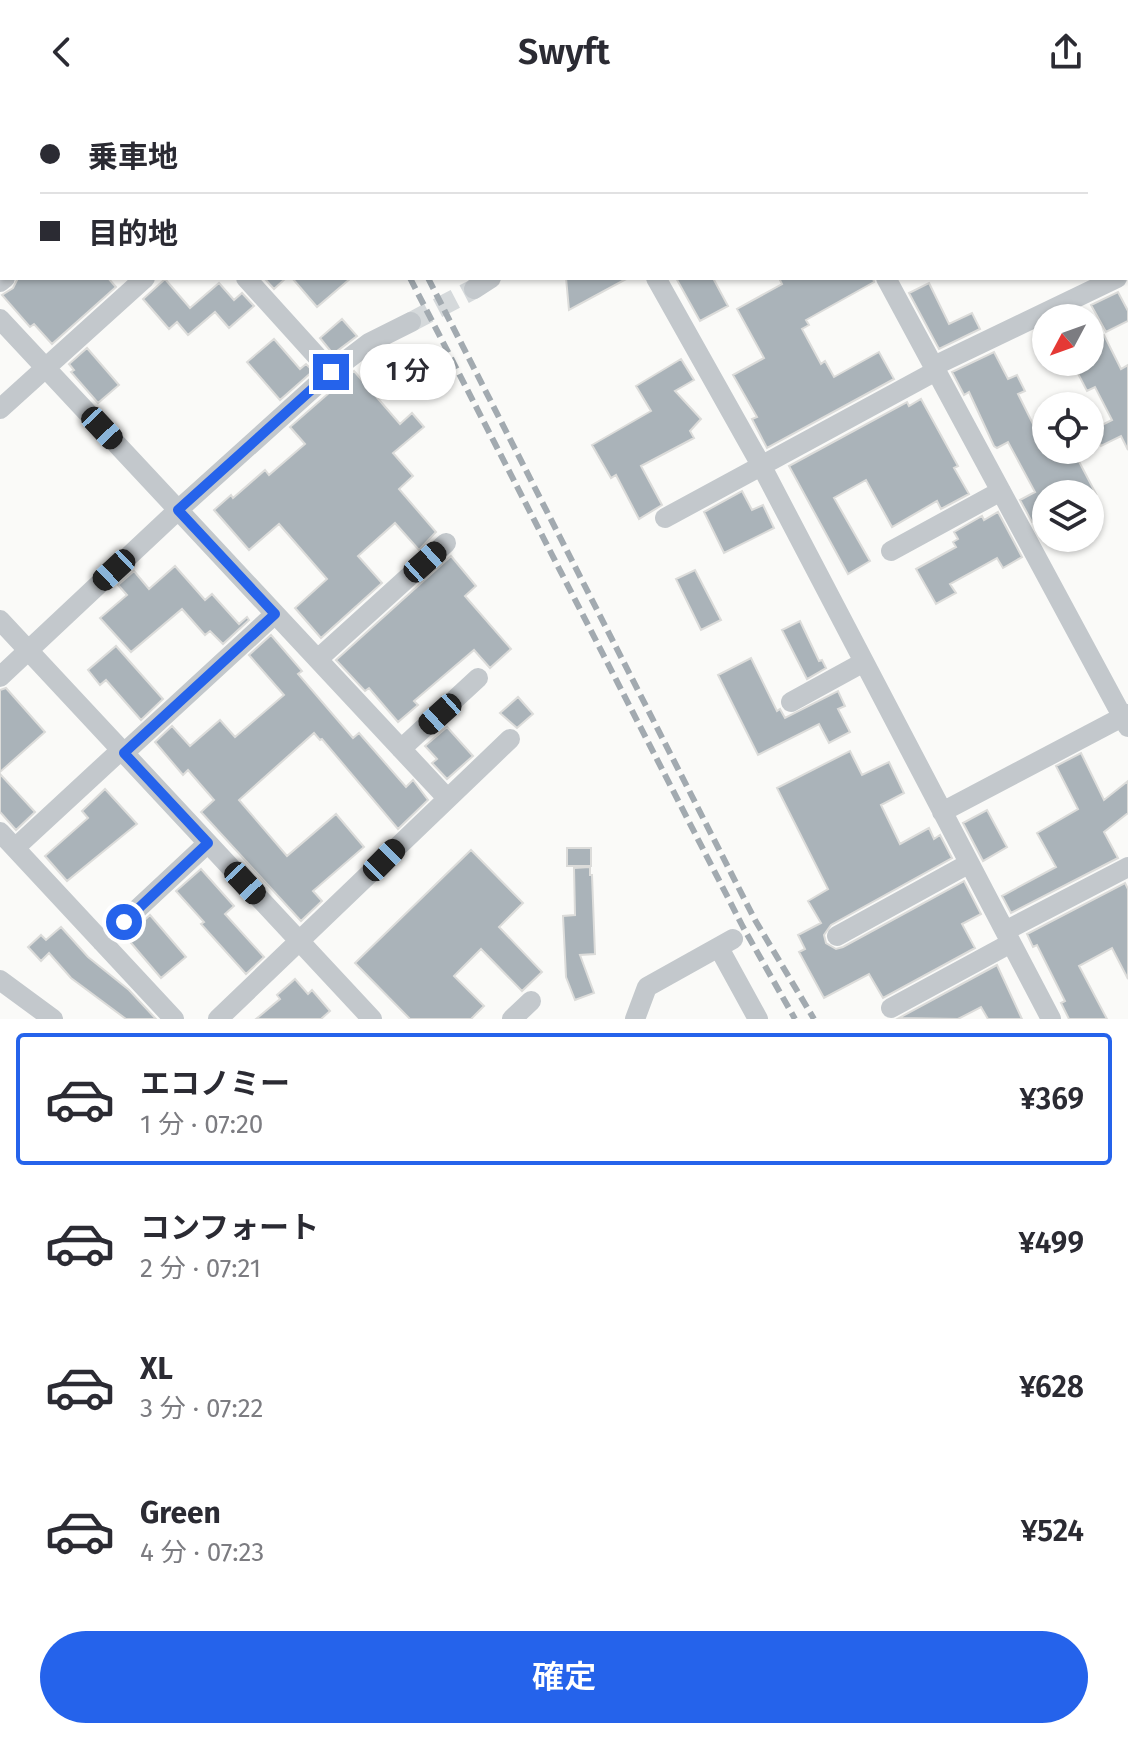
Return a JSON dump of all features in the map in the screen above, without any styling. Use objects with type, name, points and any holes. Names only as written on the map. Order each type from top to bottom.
[{"type":"street","points":[[0,409],[143,280]]},
{"type":"street","points":[[248,280],[331,372]]},
{"type":"street","points":[[657,280],[761,465],[1051,1019]]},
{"type":"street","points":[[887,280],[1126,719],[942,812]]},
{"type":"street","points":[[665,518],[935,369],[1113,280]]},
{"type":"street","points":[[0,319],[447,798]]},
{"type":"street","points":[[0,677],[331,372],[369,343],[411,322]]},
{"type":"street","points":[[891,551],[1001,491]]},
{"type":"street","points":[[318,659],[446,543]]},
{"type":"street","points":[[15,848],[275,614]]},
{"type":"street","points":[[0,620],[372,1019]]},
{"type":"street","points":[[791,702],[864,662]]},
{"type":"street","points":[[401,749],[478,678]]},
{"type":"street","points":[[218,1019],[510,739]]},
{"type":"street","points":[[0,832],[174,1019]]},
{"type":"street","points":[[102,942],[208,843]]},
{"type":"street","points":[[837,936],[968,864]]},
{"type":"street","points":[[891,1008],[1128,867]]},
{"type":"street","points":[[635,1019],[647,987],[726,944],[758,1019]]},
{"type":"street","points":[[0,980],[53,1019]]},
{"type":"street","points":[[512,1019],[531,1001]]},
{"type":"building","points":[[17,280],[110,280],[116,287],[52,344],[34,324],[30,327],[2,295],[13,288]]},
{"type":"building","points":[[166,280],[190,308],[219,283],[234,300],[242,293],[254,306],[229,328],[215,312],[188,335],[177,322],[169,329],[143,299]]},
{"type":"building","points":[[266,280],[284,280],[274,289]]},
{"type":"building","points":[[294,280],[349,280],[317,307]]},
{"type":"building","points":[[566,280],[624,280],[569,310]]},
{"type":"building","points":[[677,280],[714,280],[728,306],[700,321]]},
{"type":"building","points":[[780,280],[874,280],[806,320],[809,325],[802,329],[821,364],[825,361],[834,377],[879,352],[894,379],[767,448],[752,419],[757,417],[733,375],[764,358],[737,309],[782,284]]},
{"type":"building","points":[[929,283],[949,324],[972,313],[980,329],[939,349],[909,293]]},
{"type":"building","points":[[1118,292],[1128,311],[1128,321],[1106,332],[1104,304],[1093,304]]},
{"type":"building","points":[[342,319],[357,336],[333,354],[320,338]]},
{"type":"building","points":[[1104,335],[1121,369],[1128,365],[1128,450],[1121,436],[1104,444],[1104,424],[1112,420],[1104,404],[1104,392],[1098,392],[1095,387],[1087,391],[1079,376],[1104,376]]},
{"type":"building","points":[[274,339],[300,369],[306,364],[313,371],[280,400],[247,362]]},
{"type":"building","points":[[87,348],[119,385],[98,403],[71,372],[74,370],[69,364]]},
{"type":"building","points":[[994,352],[1008,379],[1017,375],[1025,391],[1018,394],[1032,422],[1032,464],[1080,464],[1089,480],[1032,480],[1032,486],[1008,442],[997,448],[994,446],[969,392],[964,395],[952,372]]},
{"type":"building","points":[[681,359],[694,380],[675,391],[701,419],[690,431],[694,438],[641,466],[662,505],[639,519],[616,475],[611,478],[592,445],[651,411],[636,386]]},
{"type":"building","points":[[354,371],[400,424],[412,413],[424,427],[393,453],[413,476],[399,489],[436,532],[419,550],[395,523],[358,556],[382,583],[321,638],[295,608],[327,579],[279,524],[249,550],[214,510],[265,470],[269,475],[305,444],[290,427]]},
{"type":"building","points":[[921,399],[958,466],[954,468],[969,494],[941,509],[937,501],[892,527],[866,480],[834,498],[870,561],[848,574],[789,466],[907,402],[909,406]]},
{"type":"building","points":[[742,491],[752,510],[763,505],[774,528],[724,553],[704,512]]},
{"type":"building","points":[[1032,494],[1032,522],[1020,500]]},
{"type":"building","points":[[998,512],[1022,557],[1003,568],[997,558],[950,584],[956,593],[936,604],[916,569],[956,547],[953,542],[958,539],[954,532],[982,516],[984,520]]},
{"type":"building","points":[[451,556],[476,586],[465,596],[511,649],[490,668],[474,650],[414,701],[418,705],[398,722],[369,688],[365,691],[336,660]]},
{"type":"building","points":[[175,566],[205,600],[212,594],[239,624],[247,617],[249,620],[223,644],[210,631],[205,635],[182,609],[131,652],[100,618],[127,595],[118,585],[134,571],[149,589]]},
{"type":"building","points":[[695,570],[721,620],[701,630],[676,579]]},
{"type":"building","points":[[800,621],[819,661],[822,660],[826,668],[807,679],[782,630]]},
{"type":"building","points":[[271,635],[302,671],[298,674],[353,738],[359,733],[406,787],[413,780],[428,800],[398,829],[314,733],[239,800],[287,856],[336,814],[364,847],[313,891],[322,901],[301,921],[201,812],[214,800],[188,770],[183,775],[155,742],[172,726],[190,746],[220,720],[235,737],[284,695],[249,655]]},
{"type":"building","points":[[116,646],[163,699],[141,720],[106,680],[100,685],[88,670]]},
{"type":"building","points":[[751,658],[777,711],[780,709],[785,718],[838,691],[845,706],[838,709],[850,732],[829,743],[819,724],[758,755],[718,675]]},
{"type":"building","points":[[6,688],[45,732],[0,772],[0,690]]},
{"type":"building","points":[[518,697],[533,714],[517,728],[500,713]]},
{"type":"building","points":[[447,727],[473,756],[447,779],[432,763],[437,759],[425,746]]},
{"type":"building","points":[[850,751],[862,775],[889,762],[904,793],[881,805],[900,844],[929,828],[934,839],[940,835],[952,858],[831,925],[824,935],[826,943],[836,949],[843,947],[964,881],[981,914],[962,924],[975,948],[883,998],[869,974],[824,998],[799,952],[805,949],[798,935],[821,923],[808,901],[828,889],[777,788]]},
{"type":"building","points":[[1081,753],[1104,800],[1128,781],[1128,813],[1104,832],[1118,858],[1011,913],[1002,896],[1056,867],[1037,833],[1078,809],[1056,766]]},
{"type":"building","points":[[0,774],[35,812],[16,830],[0,812]]},
{"type":"building","points":[[105,789],[137,824],[67,881],[45,856],[88,818],[82,811]]},
{"type":"building","points":[[987,810],[1007,847],[983,861],[963,823]]},
{"type":"building","points":[[567,848],[591,848],[591,866],[567,866]]},
{"type":"building","points":[[471,850],[523,903],[499,927],[542,972],[522,991],[481,949],[454,976],[484,1006],[471,1019],[410,1019],[355,963]]},
{"type":"building","points":[[590,867],[595,954],[580,955],[594,993],[575,1000],[566,977],[563,916],[575,915],[574,868]]},
{"type":"building","points":[[201,869],[234,906],[225,914],[264,957],[246,974],[176,891]]},
{"type":"building","points":[[1125,883],[1128,889],[1128,979],[1112,948],[1079,966],[1107,1019],[1069,1019],[1061,1003],[1065,1001],[1037,945],[1033,947],[1027,934]]},
{"type":"building","points":[[150,915],[186,957],[161,978],[126,937]]},
{"type":"building","points":[[61,927],[88,957],[129,990],[156,1019],[126,1019],[71,978],[49,953],[41,961],[28,947],[41,935],[46,940]]},
{"type":"building","points":[[997,965],[1022,1019],[988,1019],[981,1007],[958,1019],[899,1018]]},
{"type":"building","points":[[295,979],[308,994],[312,990],[330,1011],[321,1019],[256,1019],[280,999],[277,995]]},
{"type":"tunnel","points":[[411,322],[474,289]]},
{"type":"railway","points":[[411,280],[743,927],[795,1019]]},
{"type":"railway","points":[[429,280],[755,920],[814,1019]]},
{"type":"route","points":[[124,922],[208,843],[124,753],[275,614],[178,510],[331,372]]}]
